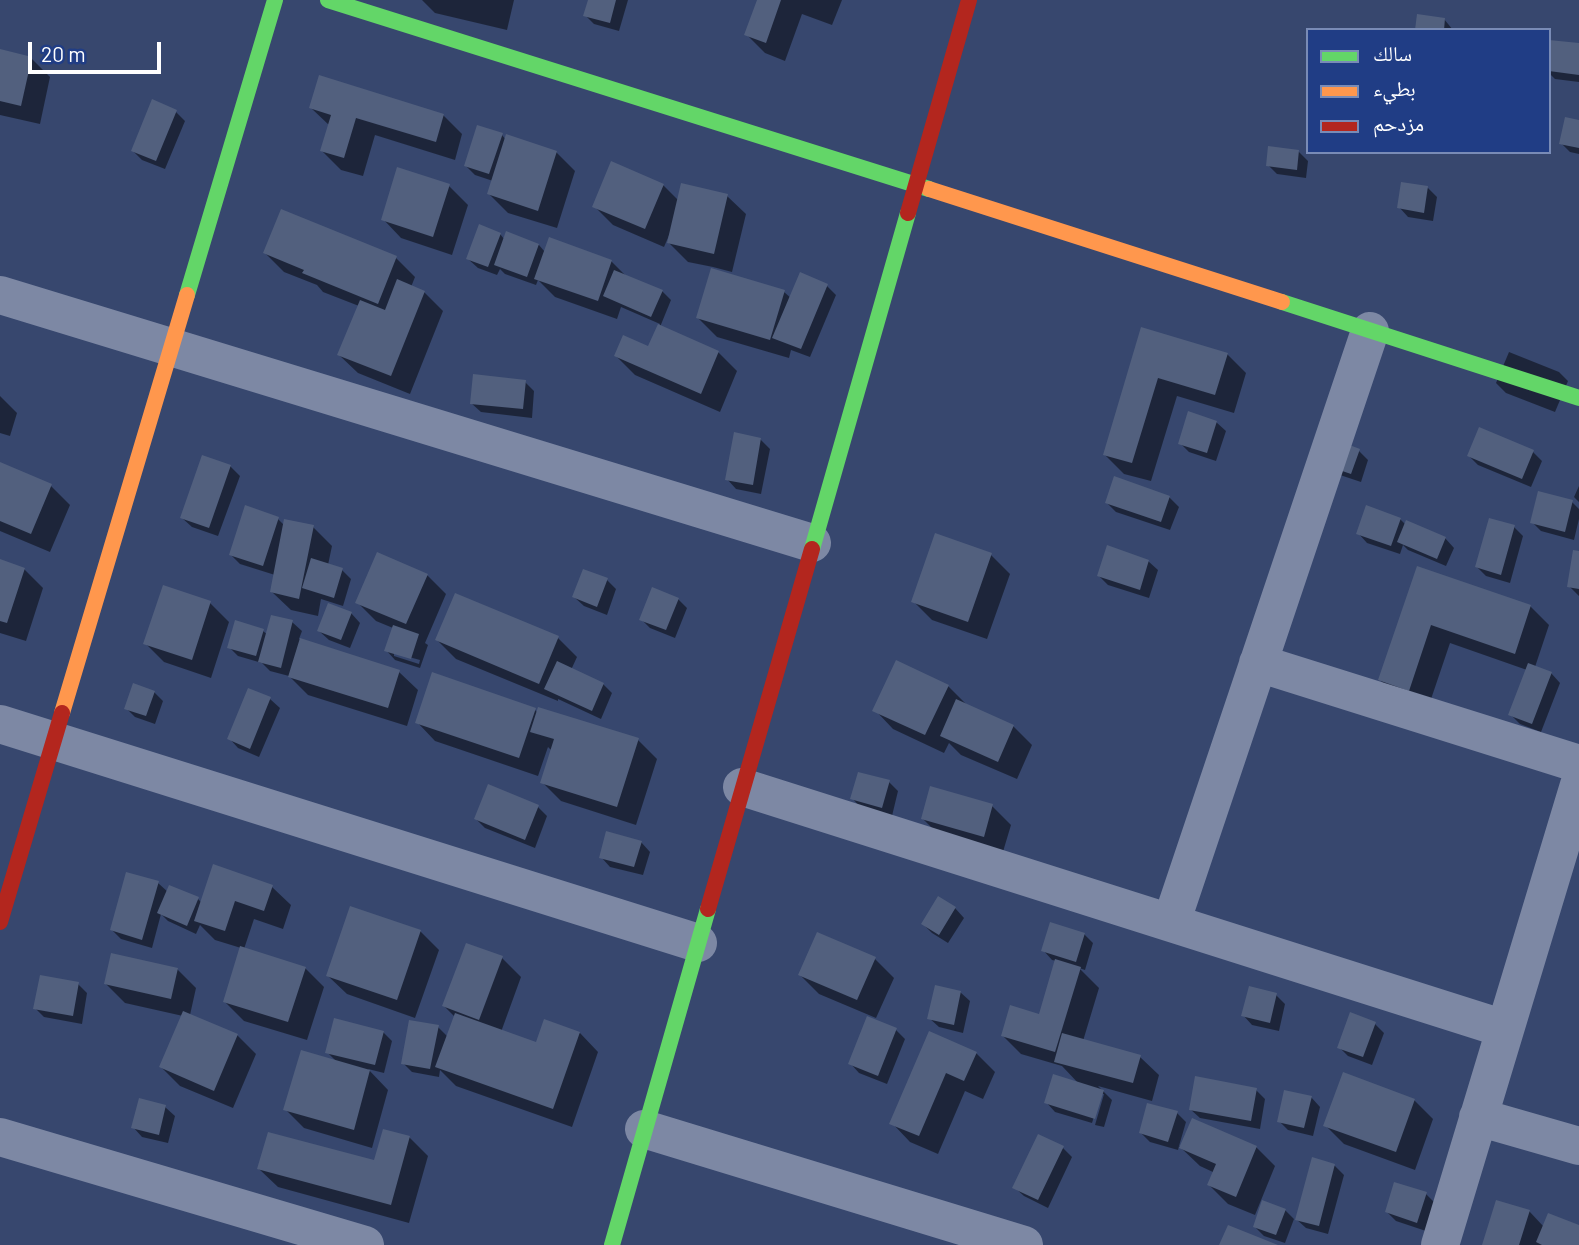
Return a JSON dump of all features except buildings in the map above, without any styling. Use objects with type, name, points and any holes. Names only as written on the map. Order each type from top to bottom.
[{"type":"street","points":[[0,922],[275,0]]},
{"type":"street","points":[[328,0],[915,184],[1579,398]]},
{"type":"street","points":[[612,1245],[969,0]]},
{"type":"street","points":[[0,295],[813,542]]},
{"type":"street","points":[[1171,923],[1370,331]]},
{"type":"street","points":[[1258,663],[1579,764]]},
{"type":"street","points":[[0,724],[698,943]]},
{"type":"street","points":[[1440,1245],[1579,785]]},
{"type":"street","points":[[742,787],[1505,1029]]},
{"type":"street","points":[[1478,1117],[1579,1146]]},
{"type":"street","points":[[645,1129],[1024,1245]]},
{"type":"street","points":[[0,1137],[365,1245]]},
{"type":"traffic: fast","points":[[187,295],[275,0]]},
{"type":"traffic: fast","points":[[328,0],[929,189]]},
{"type":"traffic: fast","points":[[812,549],[908,213]]},
{"type":"traffic: fast","points":[[1282,302],[1579,398]]},
{"type":"traffic: fast","points":[[612,1245],[708,909]]},
{"type":"traffic: slow","points":[[929,189],[1282,302]]},
{"type":"traffic: slow","points":[[62,713],[187,295]]},
{"type":"traffic: jam","points":[[908,213],[969,0]]},
{"type":"traffic: jam","points":[[708,909],[812,549]]},
{"type":"traffic: jam","points":[[0,922],[62,713]]}]
